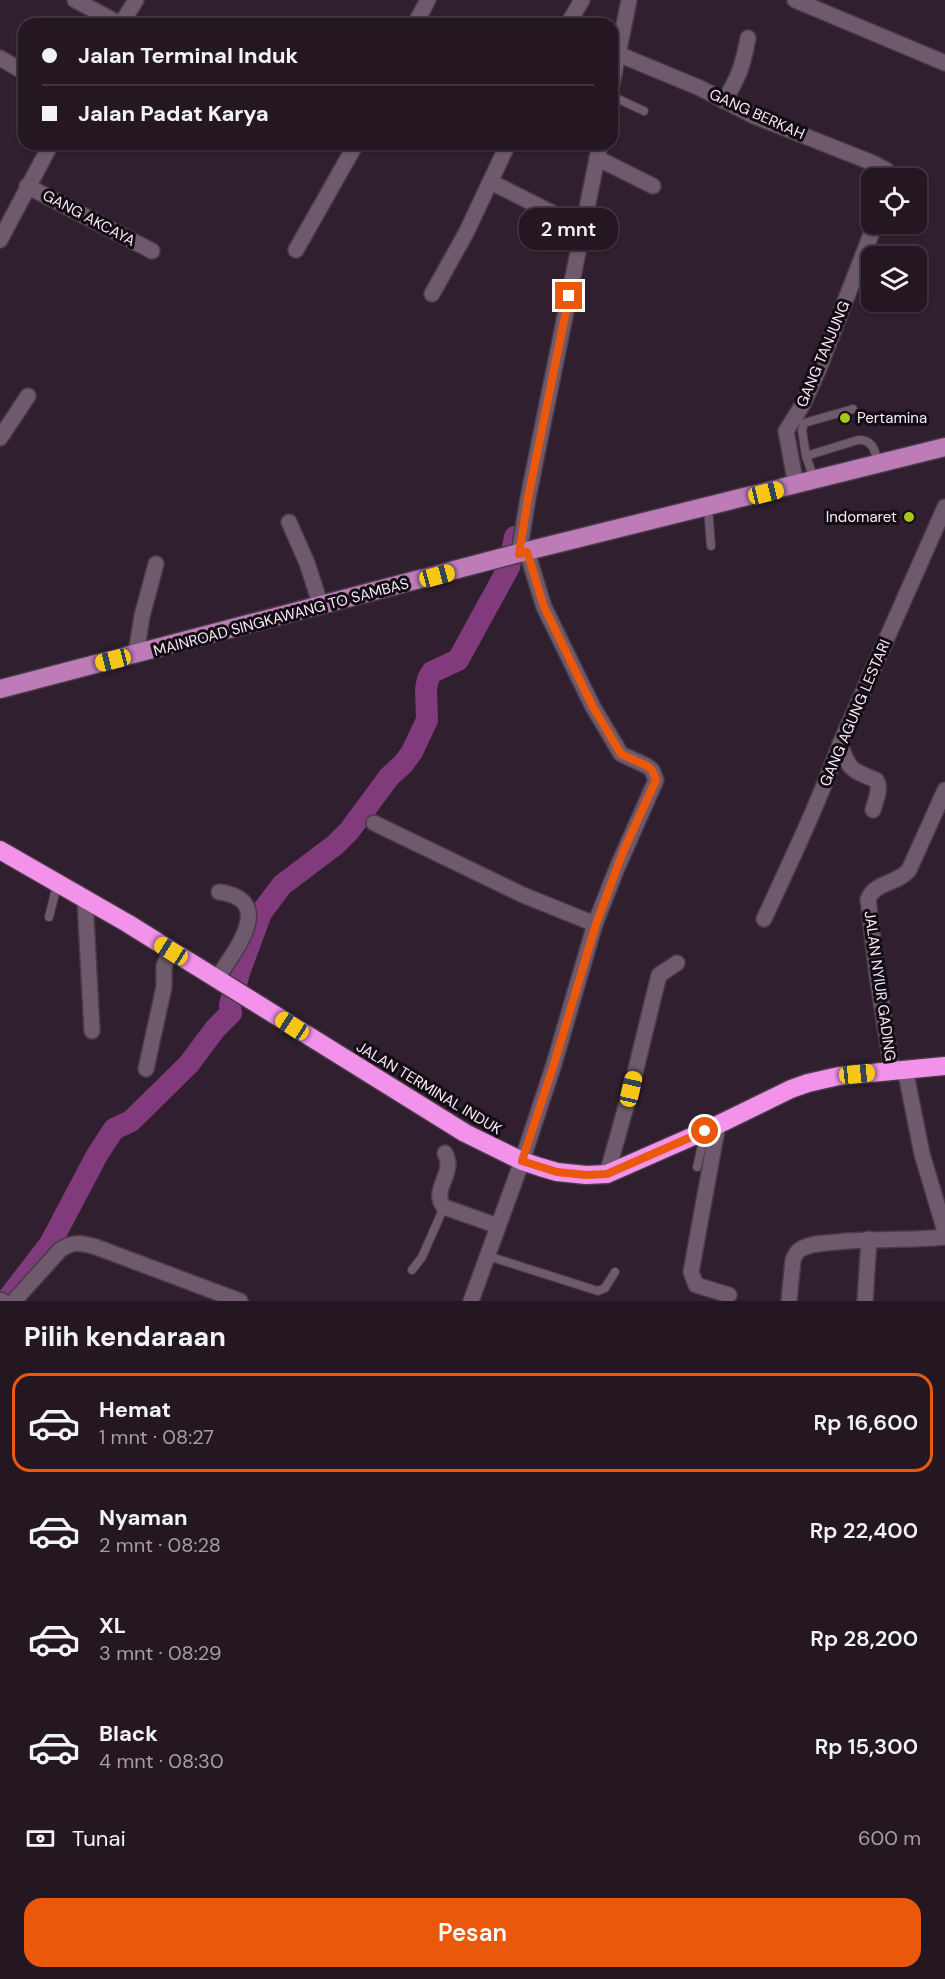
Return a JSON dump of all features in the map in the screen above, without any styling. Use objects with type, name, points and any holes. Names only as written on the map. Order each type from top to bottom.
[{"type":"highway","name":"JALAN TERMINAL INDUK","points":[[0,850],[171,951],[465,1133],[522,1161],[557,1172],[586,1175],[607,1174],[808,1083],[839,1076],[945,1066]]},
{"type":"main road","name":"MAINROAD SINGKAWANG TO SAMBAS","points":[[0,689],[945,447]]},
{"type":"street","points":[[75,0],[110,18]]},
{"type":"street","points":[[125,18],[136,0]]},
{"type":"street","points":[[418,18],[428,0]]},
{"type":"street","points":[[572,18],[582,0]]},
{"type":"street","points":[[795,0],[945,63]]},
{"type":"street","points":[[618,54],[625,2]]},
{"type":"street","points":[[724,101],[739,77],[748,39]]},
{"type":"street","name":"GANG BERKAH","points":[[618,54],[679,79],[754,116],[882,168]]},
{"type":"street","points":[[0,58],[18,68]]},
{"type":"street","points":[[0,240],[48,150]]},
{"type":"street","points":[[296,250],[353,150]]},
{"type":"street","points":[[432,294],[505,150]]},
{"type":"street","points":[[471,1301],[522,1161],[596,924],[621,858],[656,780],[652,770],[647,766],[621,754],[593,707],[517,555],[598,151],[653,186]]},
{"type":"street","points":[[491,182],[582,228]]},
{"type":"street","name":"GANG AKCAYA","points":[[27,186],[152,251]]},
{"type":"street","name":"GANG TANJUNG","points":[[805,482],[786,431],[804,404],[871,234]]},
{"type":"street","points":[[0,438],[28,396]]},
{"type":"street","name":"GANG AGUNG LESTARI","points":[[764,919],[796,851],[828,778],[840,744],[945,507]]},
{"type":"street","points":[[289,522],[307,563],[321,606]]},
{"type":"street","points":[[136,654],[142,616],[156,564]]},
{"type":"street","points":[[840,744],[847,764],[851,768],[879,783],[873,810]]},
{"type":"street","name":"JALAN NYIUR GADING","points":[[899,1069],[877,975],[868,899],[874,890],[903,877],[909,870],[945,790]]},
{"type":"street","points":[[374,823],[523,895],[596,924]]},
{"type":"street","points":[[218,981],[244,937],[249,915],[246,905],[239,897],[231,893],[219,892]]},
{"type":"street","points":[[85,899],[92,1031]]},
{"type":"street","points":[[146,1070],[164,987],[164,966],[171,951]]},
{"type":"street","points":[[607,1174],[631,1089],[655,986],[659,975],[677,963]]},
{"type":"street","points":[[899,1069],[945,1231]]},
{"type":"street","points":[[712,1128],[691,1272],[696,1285],[729,1295]]},
{"type":"street","points":[[445,1153],[448,1163],[439,1196],[440,1203],[444,1207],[498,1226]]},
{"type":"street","points":[[789,1301],[791,1266],[794,1255],[799,1250],[822,1243],[945,1237]]},
{"type":"street","points":[[864,1301],[869,1239]]},
{"type":"street","points":[[14,1301],[60,1251],[67,1245],[77,1242],[240,1301]]},
{"type":"lane","points":[[618,99],[644,111]]},
{"type":"lane","points":[[805,482],[806,456],[802,430],[804,423],[853,409]]},
{"type":"lane","points":[[806,456],[864,440],[870,442],[874,448],[879,464]]},
{"type":"lane","points":[[708,507],[711,546]]},
{"type":"lane","points":[[49,917],[58,883]]},
{"type":"lane","points":[[697,1167],[712,1128]]},
{"type":"lane","points":[[412,1270],[422,1257],[444,1207]]},
{"type":"lane","points":[[488,1256],[597,1291],[605,1288],[615,1272]]},
{"type":"waterway","points":[[6,1301],[50,1244],[97,1155],[114,1129],[131,1121],[189,1064],[215,1029],[231,1013],[230,1005],[239,973],[261,913],[282,885],[335,845],[349,831],[389,777],[412,752],[427,720],[428,679],[432,672],[458,660],[509,567],[515,537]]},
{"type":"place","name":"Pertamina","points":[[845,418]]},
{"type":"place","name":"Indomaret","points":[[909,517]]},
{"type":"route","points":[[569,296],[528,498],[519,554],[527,552],[544,607],[553,627],[614,744],[621,754],[652,770],[656,780],[623,852],[596,924],[522,1161],[557,1172],[586,1175],[607,1174],[705,1131]]}]
